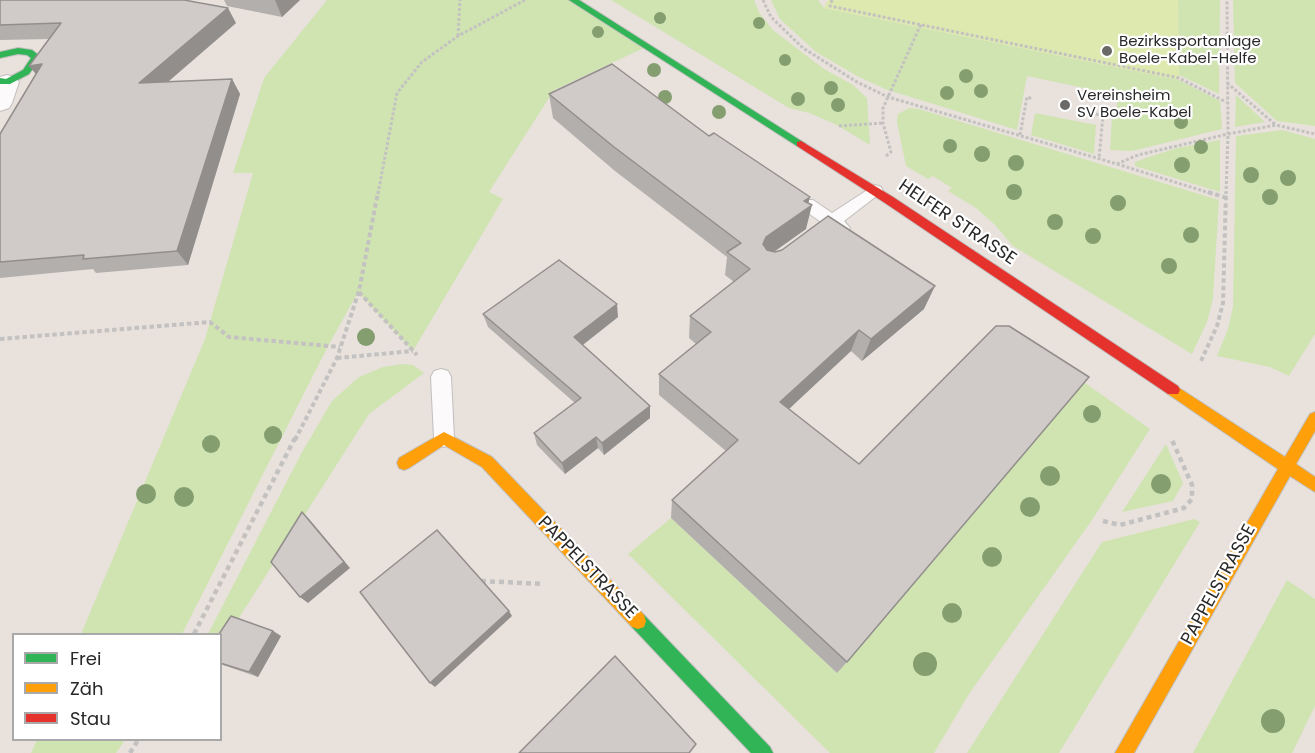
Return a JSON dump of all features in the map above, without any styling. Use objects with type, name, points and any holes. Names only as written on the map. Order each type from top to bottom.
[{"type":"street","name":"HELFER STRASSE","points":[[573,0],[875,191],[1315,485]]},
{"type":"street","points":[[0,55],[18,51],[29,52],[36,57],[26,72],[2,89]]},
{"type":"street","name":"PAPPELSTRASSE","points":[[1124,753],[1315,418]]},
{"type":"street","points":[[404,463],[444,438]]},
{"type":"street","name":"PAPPELSTRASSE","points":[[444,438],[487,462],[755,750]]},
{"type":"lane","points":[[797,247],[875,191]]},
{"type":"lane","points":[[807,204],[856,238]]},
{"type":"lane","points":[[441,377],[444,438]]},
{"type":"path","points":[[458,36],[460,0]]},
{"type":"path","points":[[195,633],[337,358],[359,291],[397,93],[422,62],[458,36],[525,0]]},
{"type":"path","points":[[763,0],[771,17],[803,48],[857,82],[888,97],[1100,158],[1227,198]]},
{"type":"path","points":[[832,0],[830,6],[1179,78],[1227,102]]},
{"type":"path","points":[[1193,362],[1199,365],[1203,358],[1217,326],[1223,303],[1228,134],[1227,0]]},
{"type":"path","points":[[859,181],[891,152],[883,123],[883,108],[921,24]]},
{"type":"path","points":[[1227,83],[1276,124]]},
{"type":"path","points":[[1020,135],[1027,97],[1033,99]]},
{"type":"path","points":[[1096,114],[1103,116],[1100,158]]},
{"type":"path","points":[[831,128],[883,123]]},
{"type":"path","points":[[1117,164],[1138,155],[1276,124],[1315,134]]},
{"type":"path","points":[[359,291],[413,351],[441,377]]},
{"type":"path","points":[[0,339],[210,321],[229,337],[340,347]]},
{"type":"path","points":[[337,358],[413,351]]},
{"type":"path","points":[[1103,521],[1120,525],[1184,508],[1192,498],[1192,484],[1171,436]]},
{"type":"path","points":[[481,581],[549,584]]},
{"type":"green space","points":[[327,0],[573,0],[648,46],[554,90],[489,192],[503,199],[413,351],[358,292],[326,350],[183,633],[81,633],[205,339],[253,173],[233,173],[264,78]]},
{"type":"green space","points":[[611,0],[754,0],[760,14],[773,30],[824,69],[853,85],[867,98],[870,145],[835,124],[809,113],[789,108]]},
{"type":"green space","points":[[771,0],[818,0],[824,8],[1179,80],[1220,101],[1222,129],[1132,151],[1110,150],[1112,116],[1117,116],[1117,95],[1027,76],[1017,130],[885,89],[857,76],[816,52],[780,19]]},
{"type":"green space","name":"Bezirkssportanlage Boele-Kabel-Helfe","points":[[828,0],[1178,0],[1179,80],[824,8]]},
{"type":"green space","points":[[1178,0],[1220,0],[1219,94],[1179,75]]},
{"type":"green space","points":[[1233,0],[1315,0],[1315,126],[1277,121],[1235,83]]},
{"type":"green space","points":[[1236,95],[1265,122],[1235,127]]},
{"type":"green space","points":[[909,108],[919,109],[1219,200],[1213,299],[1207,322],[1192,354],[1013,246],[976,208],[948,191],[952,188],[933,176],[928,179],[906,166],[897,122],[898,114]]},
{"type":"green space","points":[[1035,113],[1096,125],[1094,154],[1031,135]]},
{"type":"green space","points":[[1282,130],[1315,139],[1315,334],[1289,376],[1270,367],[1217,356],[1228,329],[1233,307],[1236,136]]},
{"type":"green space","points":[[1220,140],[1220,192],[1135,166],[1135,162],[1177,148]]},
{"type":"green space","points":[[1005,326],[1150,429],[1092,520],[969,694],[934,753],[830,753],[628,554],[671,518],[837,673]]},
{"type":"green space","points":[[413,365],[424,373],[369,414],[222,644],[222,633],[209,633],[301,454],[332,401],[359,377],[383,367]]},
{"type":"green space","points":[[1166,444],[1183,483],[1173,501],[1122,512]]},
{"type":"green space","points":[[1194,519],[1200,522],[1059,753],[967,753],[1102,542]]},
{"type":"green space","points":[[1287,580],[1315,599],[1315,706],[1292,753],[1193,753]]},
{"type":"green space","points":[[37,741],[124,741],[116,753],[31,753]]},
{"type":"building","points":[[0,0],[184,0],[228,8],[139,83],[232,79],[177,251],[83,259],[84,255],[0,262],[0,134],[42,64],[29,66],[61,23],[0,25]]},
{"type":"building","points":[[612,64],[709,136],[714,133],[810,197],[804,201],[812,205],[766,237],[763,244],[767,250],[775,252],[782,250],[828,216],[935,286],[871,339],[859,330],[780,402],[859,464],[996,326],[1009,326],[1089,377],[847,662],[672,500],[738,440],[659,374],[711,332],[690,316],[750,269],[727,252],[741,243],[614,147],[549,94]]},
{"type":"building","points":[[559,260],[617,304],[574,337],[650,406],[602,443],[596,437],[562,463],[534,433],[581,398],[483,314]]},
{"type":"building","points":[[302,512],[344,562],[300,597],[271,562]]},
{"type":"building","points":[[437,530],[509,611],[430,683],[360,592]]},
{"type":"building","points":[[231,616],[273,631],[249,672],[222,664],[222,633],[220,633]]},
{"type":"building","points":[[615,656],[696,744],[689,753],[519,753]]},
{"type":"traffic: fast","points":[[573,0],[801,144]]},
{"type":"traffic: fast","points":[[0,55],[18,51],[29,52],[36,57],[26,72],[7,82],[0,81]]},
{"type":"traffic: fast","points":[[638,621],[764,753]]},
{"type":"traffic: slow","points":[[1173,390],[1315,485]]},
{"type":"traffic: slow","points":[[1124,753],[1315,418]]},
{"type":"traffic: slow","points":[[404,463],[444,438],[487,462],[638,621]]},
{"type":"traffic: jam","points":[[801,144],[889,200],[1173,390]]},
{"type":"place","name":"Bezirkssportanlage Boele-Kabel-Helfe","points":[[1107,51]]},
{"type":"place","name":"Vereinsheim SV Boele-Kabel","points":[[1065,105]]}]
